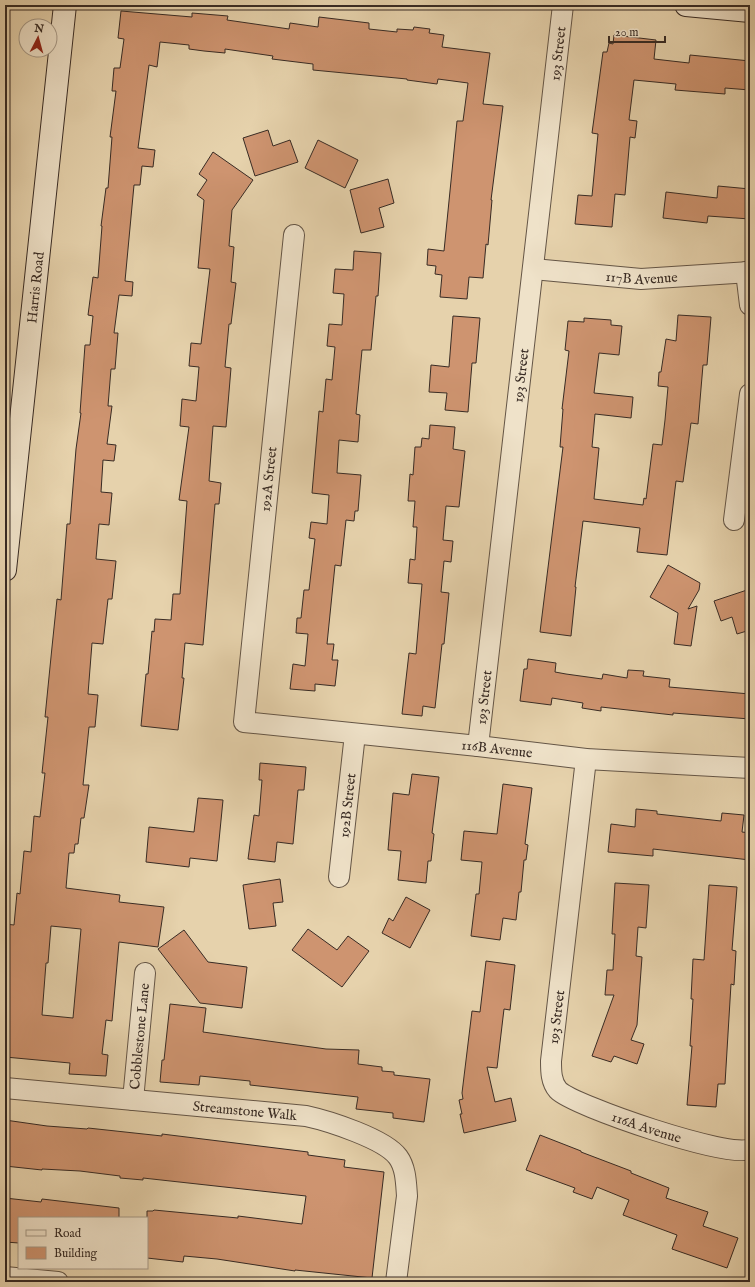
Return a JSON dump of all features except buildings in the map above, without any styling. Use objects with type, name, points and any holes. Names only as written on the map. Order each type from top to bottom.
[{"type":"main road","name":"Harris Road","points":[[5,570],[65,5]]},
{"type":"main road","points":[[686,5],[750,11]]},
{"type":"street","name":"193 Street","points":[[478,746],[534,269],[563,5]]},
{"type":"street","name":"192A Street","points":[[244,722],[294,236]]},
{"type":"street","name":"117B Avenue","points":[[534,269],[642,279],[748,272]]},
{"type":"street","points":[[748,272],[750,305]]},
{"type":"street","points":[[734,520],[750,394]]},
{"type":"street","name":"116B Avenue","points":[[244,722],[478,746],[586,759],[750,768]]},
{"type":"street","name":"192B Street","points":[[339,877],[355,734]]},
{"type":"street","name":"193 Street","points":[[554,1084],[551,1072],[551,1061],[586,759]]},
{"type":"street","name":"Cobblestone Lane","points":[[133,1100],[145,973]]},
{"type":"street","name":"116A Avenue","points":[[554,1084],[559,1091],[570,1098],[677,1138],[734,1150],[749,1150]]},
{"type":"street","name":"Streamstone Walk","points":[[5,1088],[306,1116],[336,1124],[376,1141],[398,1156],[403,1167],[406,1181],[406,1196],[396,1282]]},
{"type":"street","points":[[5,1277],[58,1282]]}]
